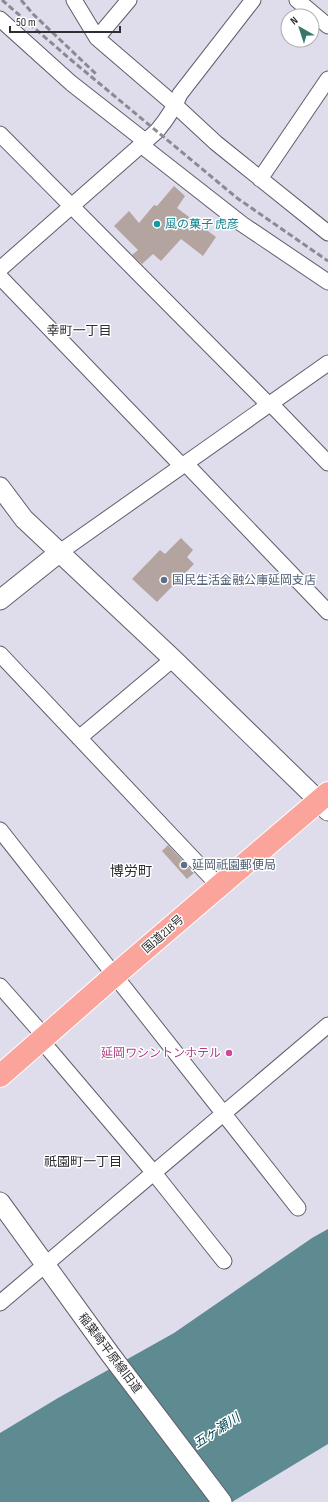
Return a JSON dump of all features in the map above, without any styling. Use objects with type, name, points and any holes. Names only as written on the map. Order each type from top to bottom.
[{"type":"highway","name":"国道218号","points":[[0,1076],[219,886],[325,801]]},
{"type":"street","points":[[74,0],[97,38],[176,105],[216,143],[328,233]]},
{"type":"street","points":[[97,38],[129,0]]},
{"type":"street","points":[[0,269],[157,131],[168,118],[176,105],[180,94],[253,0]]},
{"type":"street","points":[[297,0],[328,26]]},
{"type":"street","points":[[0,19],[71,83],[242,224],[328,282]]},
{"type":"street","points":[[260,179],[328,79]]},
{"type":"street","points":[[0,134],[328,463]]},
{"type":"street","points":[[0,276],[328,612]]},
{"type":"street","points":[[0,600],[60,552],[269,403],[328,363]]},
{"type":"street","points":[[0,487],[24,519],[325,801]]},
{"type":"street","points":[[0,654],[219,886]]},
{"type":"street","points":[[79,738],[173,659]]},
{"type":"street","points":[[0,830],[114,976],[225,1113],[298,1208]]},
{"type":"street","points":[[0,986],[154,1173],[224,1261]]},
{"type":"street","points":[[0,1303],[328,1025]]},
{"type":"street","name":"稲葉崎平原線旧道","points":[[0,1202],[110,1354],[222,1502]]},
{"type":"water","name":"五ヶ瀬川","points":[[328,1229],[328,1444],[232,1502],[0,1502],[0,1433],[58,1398],[174,1333],[312,1238]]},
{"type":"building","name":"風の菓子 虎彦","points":[[174,186],[185,196],[177,208],[216,237],[203,256],[181,239],[161,261],[153,254],[142,264],[132,255],[138,250],[114,226],[129,211],[139,223],[154,205],[157,206]]},
{"type":"building","points":[[181,538],[193,550],[187,557],[194,564],[157,602],[132,579],[160,550],[165,554]]},
{"type":"building","points":[[168,845],[194,873],[187,879],[162,851]]},
{"type":"railway","points":[[2,0],[70,59],[237,198],[328,261]]},
{"type":"railway","points":[[21,0],[33,14],[96,74]]},
{"type":"place","name":"風の菓子 虎彦","points":[[157,224]]},
{"type":"place","name":"国民生活金融公庫延岡支店","points":[[164,580]]},
{"type":"place","name":"延岡祇園郵便局","points":[[184,865]]},
{"type":"place","name":"延岡ワシントンホテル","points":[[229,1053]]},
{"type":"district","name":"幸町一丁目","points":[[79,330]]},
{"type":"district","name":"博労町","points":[[131,871]]},
{"type":"district","name":"祇園町一丁目","points":[[83,1161]]}]
